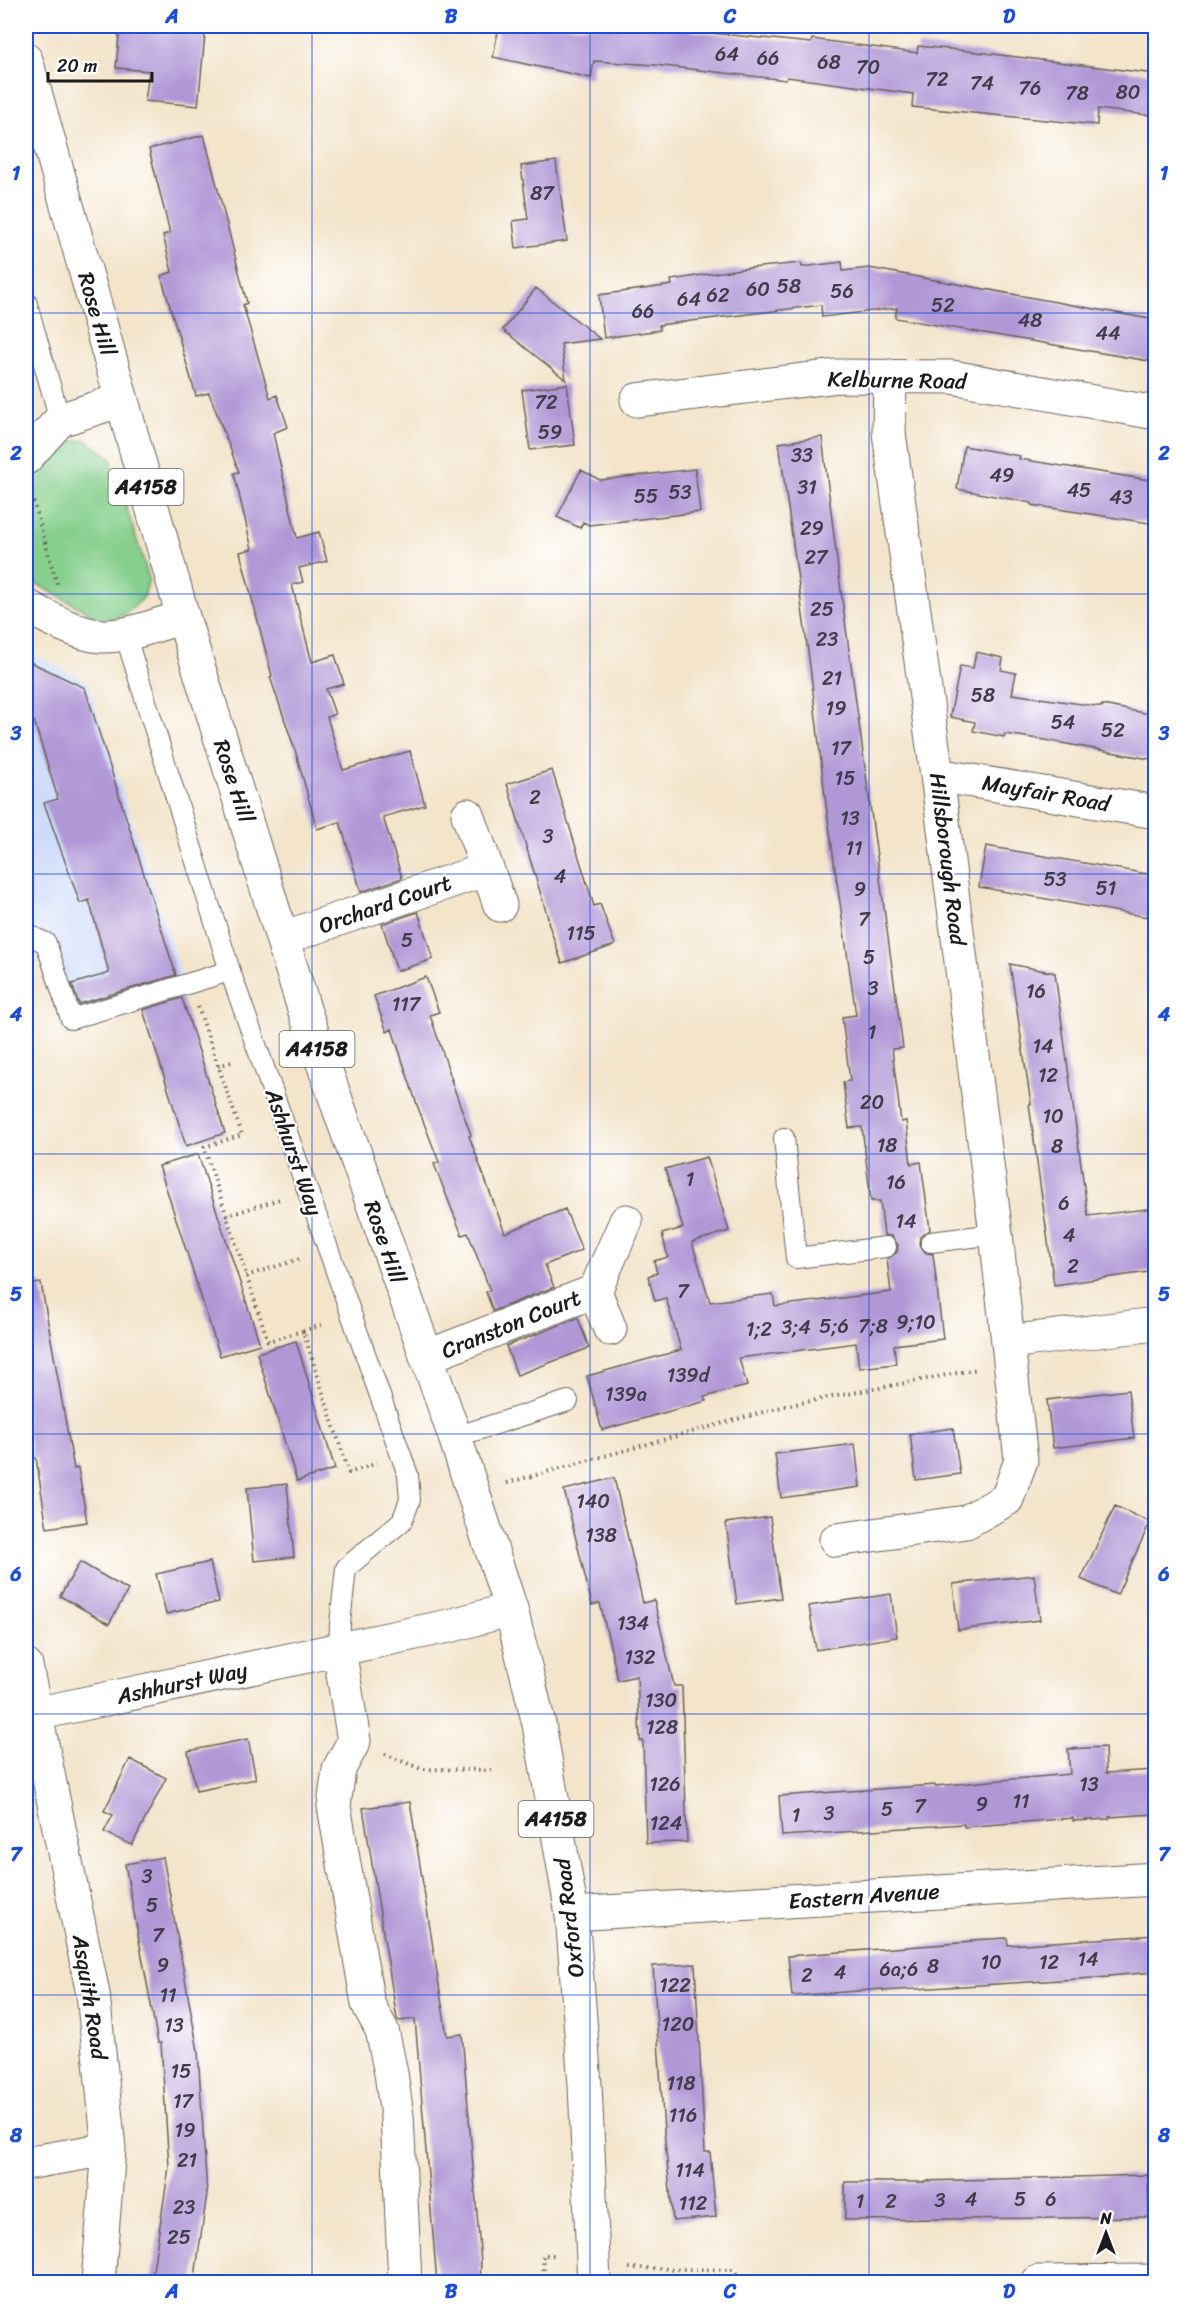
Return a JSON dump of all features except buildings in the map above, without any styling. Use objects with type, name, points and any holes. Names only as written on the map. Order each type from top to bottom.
[{"type":"street","name":"Rose Hill","points":[[27,69],[183,617],[304,1012],[455,1437],[472,1492]]},
{"type":"street","name":"Kelburne Road","points":[[638,400],[838,376],[952,377],[1155,412]]},
{"type":"street","name":"Hillsborough Road","points":[[836,1540],[966,1522],[1007,1499],[1021,1460],[996,1234],[937,774],[890,433],[890,376]]},
{"type":"street","points":[[27,472],[60,420],[121,400]]},
{"type":"street","points":[[26,606],[69,627],[98,636],[125,634],[183,617]]},
{"type":"street","name":"Mayfair Road","points":[[937,774],[1155,812]]},
{"type":"street","points":[[468,815],[500,905]]},
{"type":"street","name":"Orchard Court","points":[[283,938],[487,869]]},
{"type":"street","name":"Cranston Court","points":[[426,1358],[595,1291],[626,1221]]},
{"type":"street","name":"Cranston Court","points":[[595,1291],[610,1329]]},
{"type":"street","points":[[1009,1353],[1155,1324]]},
{"type":"street","name":"Oxford Road","points":[[472,1492],[511,1609],[539,1724],[572,1914],[585,2085],[594,2283]]},
{"type":"street","name":"Ashhurst Way","points":[[31,1716],[453,1625],[511,1609]]},
{"type":"street","points":[[339,1649],[354,1741],[339,1769],[334,1806],[368,2004],[382,2030],[391,2073],[397,2116],[405,2283]]},
{"type":"street","name":"Asquith Road","points":[[26,1666],[31,1716],[93,1994],[109,2150],[98,2283]]},
{"type":"street","name":"Eastern Avenue","points":[[572,1914],[1155,1879]]},
{"type":"street","points":[[26,2163],[109,2150]]},
{"type":"street","points":[[1038,2283],[1155,2281]]},
{"type":"lane","points":[[26,301],[60,420]]},
{"type":"lane","name":"Ashhurst Way","points":[[125,634],[230,971],[408,1475],[410,1500],[402,1521],[346,1568],[339,1649]]},
{"type":"lane","points":[[26,934],[46,943],[71,1019],[230,971]]},
{"type":"lane","points":[[784,1138],[796,1258],[886,1248]]},
{"type":"lane","points":[[931,1242],[996,1234]]},
{"type":"lane","points":[[455,1437],[568,1401]]},
{"type":"path","points":[[27,472],[69,627]]},
{"type":"path","points":[[190,984],[242,1135],[204,1147],[267,1341],[334,1321]]},
{"type":"path","points":[[226,1216],[291,1195]]},
{"type":"path","points":[[246,1276],[311,1256]]},
{"type":"path","points":[[303,1331],[349,1473],[382,1462]]},
{"type":"path","points":[[507,1483],[785,1406],[1009,1353]]},
{"type":"path","points":[[354,1741],[421,1768],[492,1770]]},
{"type":"path","points":[[543,2255],[544,2283]]},
{"type":"path","points":[[627,2262],[630,2269],[734,2270],[745,2283]]},
{"type":"shaded area","points":[[26,651],[87,681],[188,996],[65,1037],[34,945],[26,941]]},
{"type":"green space","points":[[86,440],[110,457],[149,578],[144,597],[126,614],[104,621],[26,578],[26,492],[44,457],[66,442]]}]
